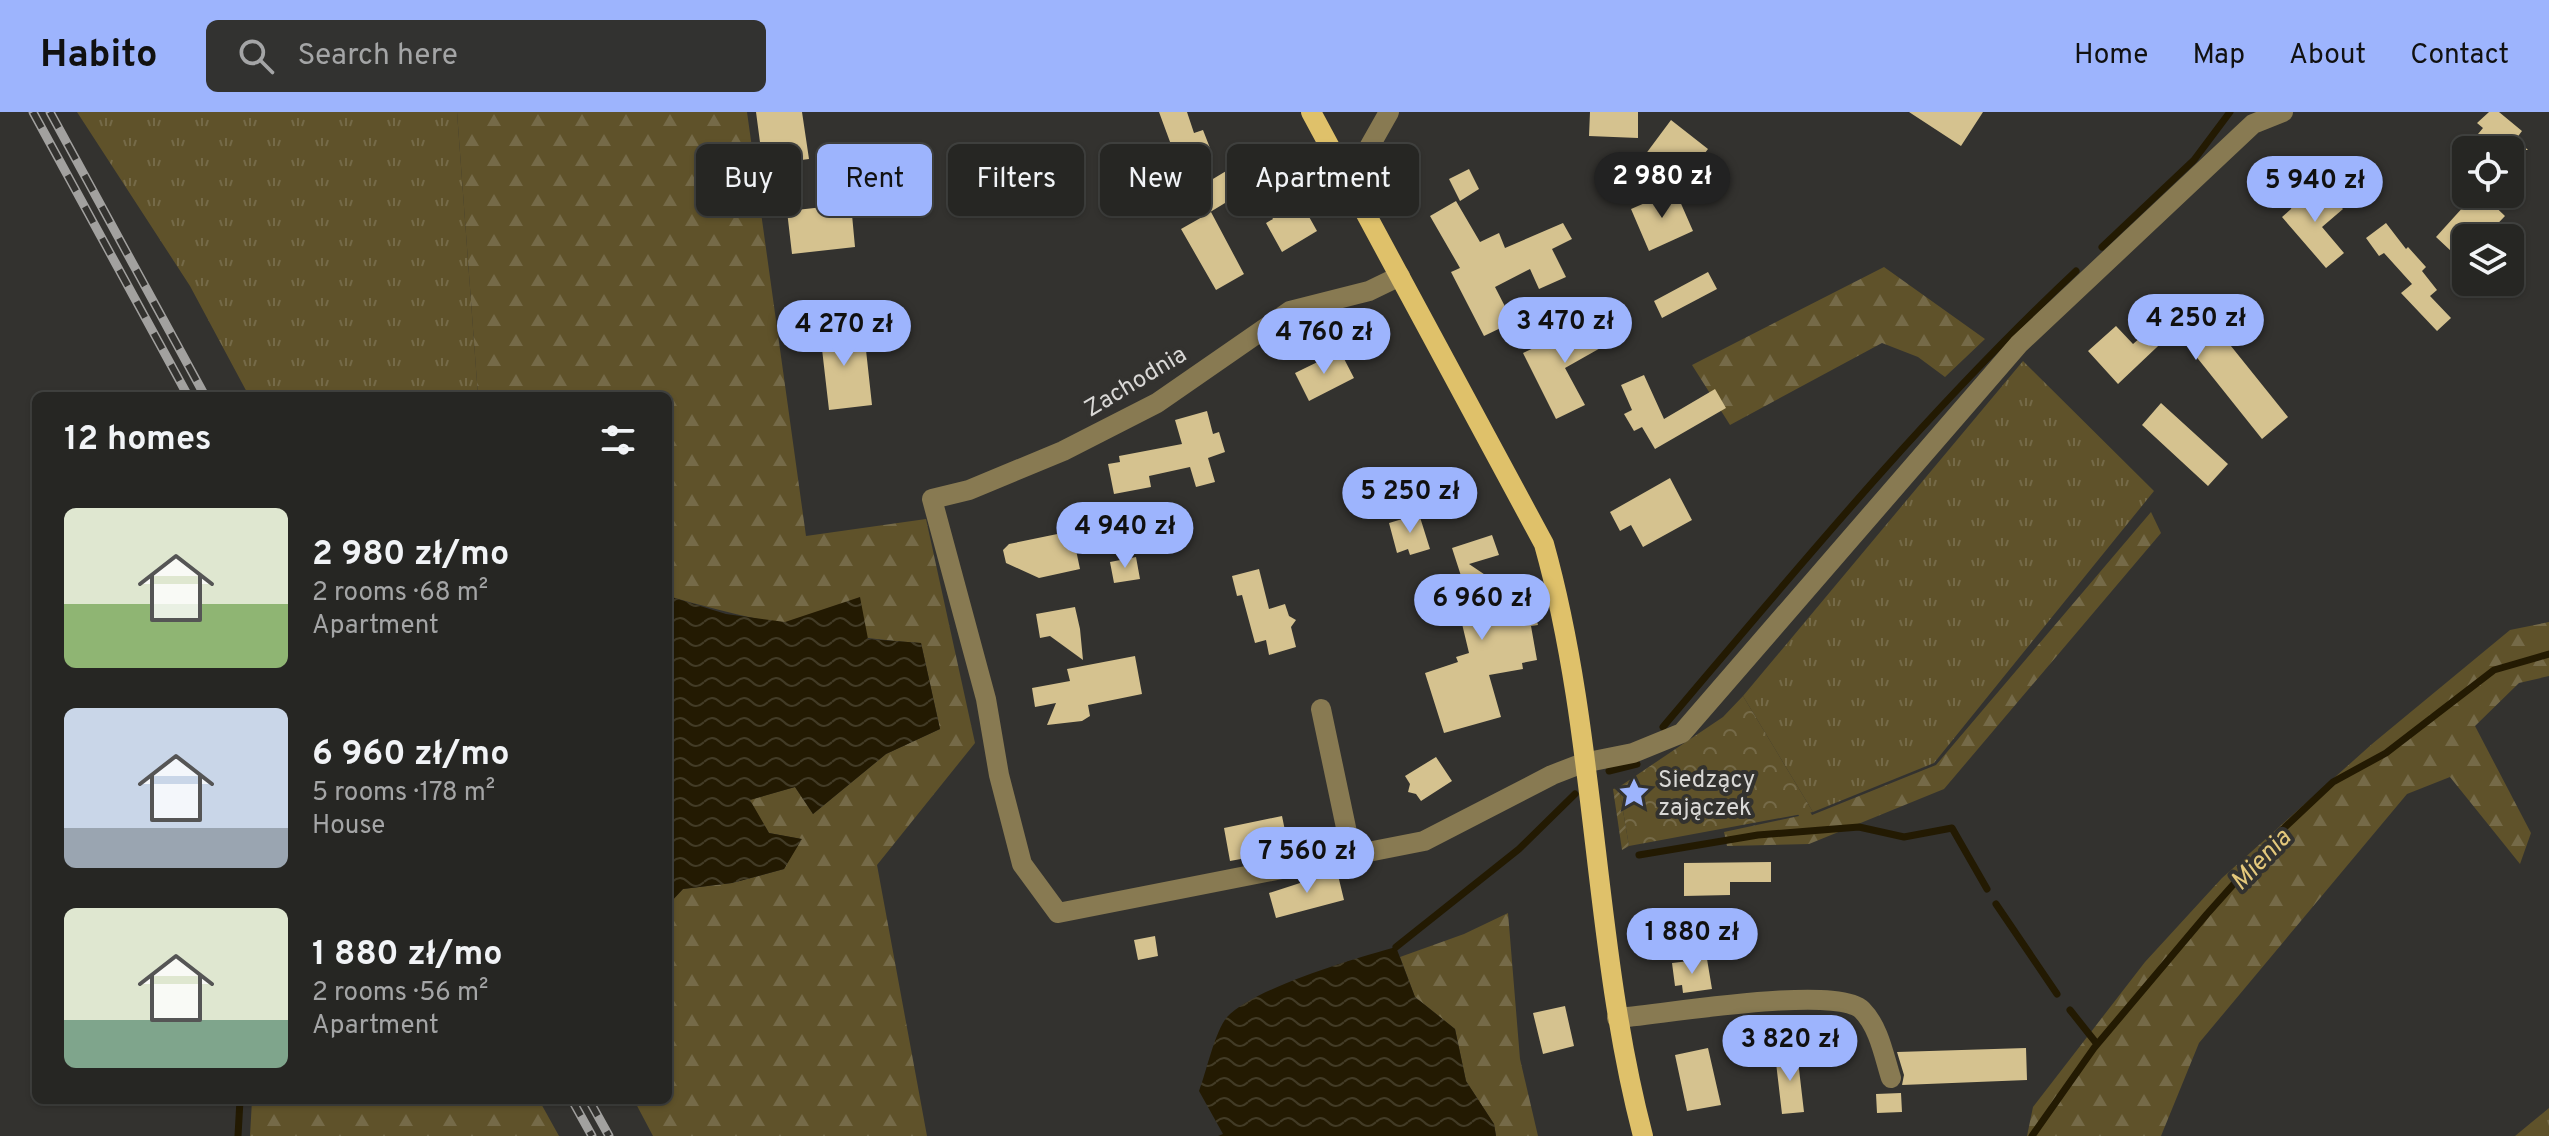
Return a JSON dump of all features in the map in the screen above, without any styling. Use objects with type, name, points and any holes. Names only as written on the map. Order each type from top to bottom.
[{"type":"main road","points":[[1311,112],[1329,144]]},
{"type":"main road","points":[[1368,216],[1544,544],[1557,591],[1622,1057],[1643,1136]]},
{"type":"street","points":[[1371,144],[1389,112]]},
{"type":"street","points":[[1321,709],[1352,856],[1424,841],[1459,826],[1552,775],[1583,763],[1633,753],[1682,733],[2019,344],[2253,124],[2283,112]]},
{"type":"street","name":"Zachodnia","points":[[1352,856],[1058,913],[1022,864],[999,775],[986,699],[932,499],[969,490],[1063,451],[1157,403],[1290,311],[1369,291],[1400,276]]},
{"type":"street","points":[[1617,1018],[1782,1001],[1830,1000],[1860,1007],[1873,1024],[1891,1078]]},
{"type":"green space","points":[[77,112],[457,112],[478,392],[247,392],[190,286]]},
{"type":"green space","points":[[457,112],[747,112],[751,144],[696,144],[696,216],[761,216],[806,536],[926,519],[975,743],[877,865],[927,1136],[653,1136],[636,1104],[672,1104],[672,901],[683,889],[732,883],[784,869],[801,839],[769,833],[749,800],[795,787],[813,814],[886,754],[940,729],[921,643],[793,626],[672,597],[672,392],[478,392]]},
{"type":"green space","points":[[1884,267],[1985,339],[1945,377],[1918,357],[1882,343],[1730,425],[1692,365]]},
{"type":"green space","points":[[2023,361],[2154,491],[1934,763],[1813,812],[1743,696]]},
{"type":"green space","points":[[2151,512],[2161,533],[1944,789],[1809,844],[1727,846],[1724,832],[1799,816],[1755,722],[1812,815],[1936,765]]},
{"type":"green space","points":[[2549,622],[2549,676],[2519,683],[2475,726],[2531,833],[2520,864],[2450,777],[2407,794],[2199,1043],[2161,1136],[2027,1136],[2033,1107],[2145,962],[2222,878],[2372,744],[2510,630]]},
{"type":"green space","points":[[1743,696],[1813,812],[1629,846],[1619,787],[1723,717]]},
{"type":"green space","points":[[1619,787],[1629,846],[1622,850],[1613,789]]},
{"type":"green space","points":[[1508,913],[1520,1059],[1538,1136],[1496,1136],[1494,1124],[1466,1081],[1455,1029],[1415,997],[1400,957],[1464,934]]},
{"type":"green space","points":[[252,1104],[541,1104],[559,1136],[250,1136]]},
{"type":"green space","points":[[2549,1108],[2549,1136],[2515,1136]]},
{"type":"water","points":[[672,597],[726,614],[785,622],[860,597],[868,639],[921,643],[940,729],[886,754],[813,814],[795,787],[750,800],[769,833],[802,839],[784,869],[732,883],[683,889],[672,901]]},
{"type":"water","points":[[1396,947],[1415,997],[1455,1029],[1466,1081],[1494,1124],[1496,1136],[1218,1136],[1223,1134],[1199,1091],[1227,1017],[1240,1006],[1282,985]]},
{"type":"building","points":[[756,112],[802,112],[809,159],[801,160],[801,144],[760,144]]},
{"type":"building","points":[[1159,112],[1187,112],[1194,133],[1203,130],[1208,144],[1171,144]]},
{"type":"building","points":[[1590,112],[1638,112],[1638,138],[1589,136]]},
{"type":"building","points":[[1909,112],[1983,112],[1961,146]]},
{"type":"building","points":[[2489,112],[2499,112],[2522,131],[2518,136],[2480,136],[2478,134],[2483,128],[2477,123]]},
{"type":"building","points":[[1671,120],[1708,149],[1694,167],[1663,174],[1642,159]]},
{"type":"building","points":[[1469,169],[1479,189],[1460,201],[1449,179]]},
{"type":"building","points":[[1227,170],[1227,202],[1211,212],[1211,180]]},
{"type":"building","points":[[2314,189],[2323,199],[2329,194],[2343,209],[2322,227],[2344,253],[2326,268],[2282,217],[2291,209],[2294,198]]},
{"type":"building","points":[[1675,190],[1693,231],[1649,251],[1631,209]]},
{"type":"building","points":[[1456,201],[1480,242],[1499,233],[1505,248],[1563,223],[1572,239],[1552,249],[1566,277],[1539,289],[1530,269],[1495,287],[1513,322],[1484,336],[1451,272],[1460,268],[1430,216]]},
{"type":"building","points":[[817,208],[817,216],[852,216],[855,247],[792,254],[788,216],[801,216],[801,209]]},
{"type":"building","points":[[2462,208],[2497,208],[2505,216],[2497,224],[2452,224],[2452,252],[2436,237]]},
{"type":"building","points":[[1211,212],[1244,274],[1216,290],[1181,229],[1204,216],[1211,216]]},
{"type":"building","points":[[1271,216],[1309,216],[1317,231],[1282,252],[1266,223],[1273,219]]},
{"type":"building","points":[[2386,223],[2406,249],[2408,247],[2426,267],[2422,271],[2437,290],[2430,296],[2451,318],[2437,331],[2401,293],[2412,284],[2384,253],[2379,256],[2366,238]]},
{"type":"building","points":[[1708,272],[1717,289],[1662,318],[1654,301]]},
{"type":"building","points":[[2190,295],[2288,417],[2262,439],[2175,330],[2118,384],[2088,351],[2116,326],[2133,344]]},
{"type":"building","points":[[1598,318],[1611,342],[1565,368],[1585,405],[1556,419],[1523,353]]},
{"type":"building","points":[[848,319],[852,351],[866,350],[872,405],[829,410],[819,323]]},
{"type":"building","points":[[1340,351],[1354,378],[1309,401],[1295,373]]},
{"type":"building","points":[[1644,375],[1664,419],[1715,389],[1726,408],[1655,449],[1642,427],[1634,431],[1624,414],[1632,410],[1621,385]]},
{"type":"building","points":[[2161,403],[2228,464],[2208,486],[2142,425]]},
{"type":"building","points":[[1207,411],[1213,434],[1219,432],[1225,452],[1208,458],[1215,482],[1196,487],[1190,467],[1149,476],[1151,487],[1114,494],[1108,464],[1120,462],[1119,456],[1182,444],[1175,420]]},
{"type":"building","points":[[1670,478],[1692,520],[1643,547],[1631,525],[1620,531],[1610,512]]},
{"type":"building","points":[[1419,514],[1430,549],[1410,555],[1408,549],[1397,553],[1389,523]]},
{"type":"building","points":[[1072,531],[1080,569],[1039,578],[1006,563],[1003,550],[1009,544]]},
{"type":"building","points":[[1492,535],[1499,555],[1469,564],[1503,587],[1507,602],[1530,595],[1538,625],[1531,626],[1537,660],[1522,663],[1523,669],[1489,675],[1501,717],[1444,733],[1425,673],[1458,662],[1456,657],[1469,653],[1452,582],[1462,579],[1452,548]]},
{"type":"building","points":[[1136,557],[1140,579],[1114,583],[1110,562]]},
{"type":"building","points":[[1259,569],[1269,609],[1285,604],[1289,616],[1296,620],[1291,627],[1296,647],[1269,655],[1266,640],[1255,643],[1242,595],[1237,596],[1232,576]]},
{"type":"building","points":[[1075,607],[1083,660],[1050,636],[1040,638],[1036,614]]},
{"type":"building","points":[[1135,656],[1142,694],[1088,705],[1090,716],[1082,721],[1047,725],[1056,703],[1035,707],[1032,688],[1070,681],[1067,669]]},
{"type":"building","points":[[1436,757],[1452,781],[1421,801],[1416,794],[1408,792],[1410,784],[1405,776]]},
{"type":"building","points":[[1282,816],[1289,850],[1230,861],[1224,828]]},
{"type":"building","points":[[1771,862],[1771,882],[1730,882],[1730,895],[1684,896],[1684,863]]},
{"type":"building","points":[[1337,871],[1344,900],[1276,918],[1269,893]]},
{"type":"building","points":[[1155,936],[1158,956],[1138,960],[1134,940]]},
{"type":"building","points":[[1707,959],[1712,989],[1683,993],[1682,985],[1675,986],[1672,963]]},
{"type":"building","points":[[1565,1006],[1574,1046],[1543,1054],[1533,1013]]},
{"type":"building","points":[[1708,1048],[1721,1105],[1687,1111],[1675,1055]]},
{"type":"building","points":[[2026,1048],[2027,1080],[1902,1085],[1904,1075],[1897,1052]]},
{"type":"building","points":[[1797,1052],[1804,1112],[1782,1114],[1775,1054]]},
{"type":"building","points":[[1901,1093],[1902,1112],[1877,1113],[1876,1094]]},
{"type":"waterway","points":[[2102,247],[2194,160],[2230,112]]},
{"type":"waterway","points":[[1663,727],[1914,436],[2076,271]]},
{"type":"waterway","name":"Mienia","points":[[2032,1136],[2094,1048],[2207,914],[2282,830],[2333,782],[2386,753],[2494,670],[2549,654]]},
{"type":"waterway","points":[[1609,771],[1637,764]]},
{"type":"waterway","points":[[1396,947],[1519,849],[1575,794]]},
{"type":"waterway","points":[[1639,855],[1758,835],[1859,827],[1904,837],[1952,828],[1987,889]]},
{"type":"waterway","points":[[1996,904],[2057,994]]},
{"type":"waterway","points":[[2070,1010],[2097,1044]]},
{"type":"waterway","points":[[238,1136],[240,1104]]},
{"type":"railway","points":[[33,112],[186,392]]},
{"type":"railway","points":[[50,112],[203,392]]},
{"type":"railway","points":[[574,1104],[592,1136]]},
{"type":"railway","points":[[591,1104],[609,1136]]},
{"type":"place","name":"Siedzący zajączek","points":[[1634,793]]}]
